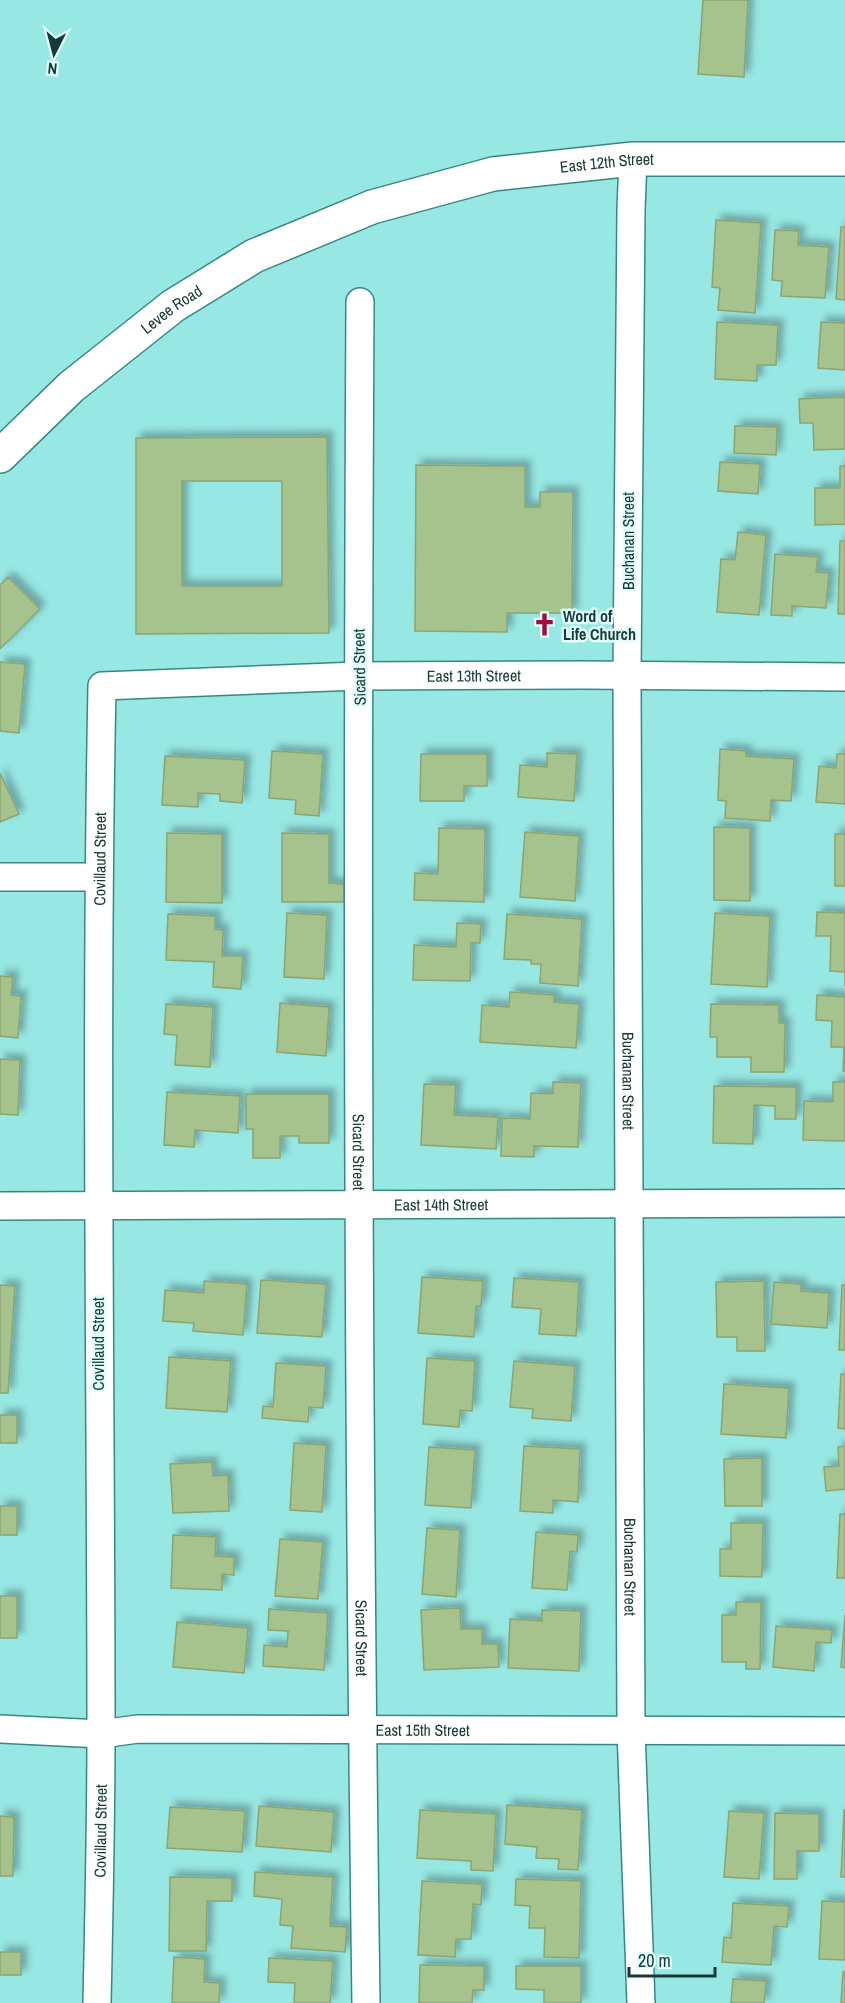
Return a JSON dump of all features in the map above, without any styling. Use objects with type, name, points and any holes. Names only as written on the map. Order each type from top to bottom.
[{"type":"highway","name":"East 12th Street","points":[[372,207],[493,174],[633,159],[845,159]]},
{"type":"highway","name":"Levee Road","points":[[0,456],[71,387],[173,306],[254,256],[372,207]]},
{"type":"street","name":"Buchanan Street","points":[[633,159],[627,676],[631,1730],[641,2003]]},
{"type":"street","name":"Sicard Street","points":[[360,302],[359,1204],[366,2003]]},
{"type":"street","name":"East 13th Street","points":[[102,686],[358,676],[845,677]]},
{"type":"street","name":"Covillaud Street","points":[[97,2003],[101,1734],[98,877],[102,686]]},
{"type":"street","points":[[0,877],[98,877]]},
{"type":"street","name":"East 14th Street","points":[[0,1206],[845,1203]]},
{"type":"street","name":"East 15th Street","points":[[0,1730],[101,1734],[138,1729],[845,1731]]},
{"type":"building","points":[[703,0],[748,0],[744,77],[698,74]]},
{"type":"building","points":[[716,220],[761,223],[755,313],[718,310],[720,288],[712,287]]},
{"type":"building","points":[[841,227],[845,227],[845,300],[836,299]]},
{"type":"building","points":[[775,230],[799,231],[798,245],[829,247],[825,298],[781,296],[782,281],[772,280]]},
{"type":"building","points":[[717,322],[778,325],[776,365],[757,365],[757,381],[715,379]]},
{"type":"building","points":[[821,322],[845,323],[845,370],[818,368]]},
{"type":"building","points":[[845,397],[845,449],[814,450],[813,423],[800,423],[799,399]]},
{"type":"building","points":[[735,426],[777,427],[776,455],[734,453]]},
{"type":"building","points":[[327,437],[329,633],[136,634],[136,438]],"holes":[[[182,481],[282,481],[282,586],[182,586]]]},
{"type":"building","points":[[720,462],[760,464],[758,494],[718,491]]},
{"type":"building","points":[[416,465],[525,466],[525,507],[540,507],[540,492],[573,492],[572,613],[507,613],[507,632],[415,631]]},
{"type":"building","points":[[840,466],[845,466],[845,524],[815,525],[815,488],[840,488]]},
{"type":"building","points":[[738,532],[766,535],[759,615],[717,612],[721,559],[735,560]]},
{"type":"building","points":[[840,541],[845,541],[845,614],[838,614]]},
{"type":"building","points":[[775,554],[818,557],[816,572],[829,573],[826,608],[792,606],[792,616],[771,615]]},
{"type":"building","points":[[8,577],[40,609],[0,649],[0,585]]},
{"type":"building","points":[[0,662],[25,664],[19,733],[0,731]]},
{"type":"building","points":[[720,749],[746,751],[746,756],[794,759],[791,801],[771,800],[770,821],[725,818],[726,801],[718,800]]},
{"type":"building","points":[[272,751],[323,754],[319,816],[295,814],[296,800],[269,798]]},
{"type":"building","points":[[547,753],[577,754],[574,801],[518,797],[520,765],[547,767]]},
{"type":"building","points":[[421,754],[487,754],[487,786],[464,786],[464,801],[420,801]]},
{"type":"building","points":[[837,754],[845,754],[845,804],[816,802],[819,766],[836,768]]},
{"type":"building","points":[[165,756],[245,760],[242,803],[220,801],[220,794],[198,793],[198,807],[162,805]]},
{"type":"building","points":[[0,773],[19,814],[0,822]]},
{"type":"building","points":[[714,827],[750,828],[750,901],[714,900]]},
{"type":"building","points":[[439,828],[485,829],[484,902],[414,900],[415,873],[438,874]]},
{"type":"building","points":[[525,832],[579,836],[575,901],[520,897]]},
{"type":"building","points":[[167,833],[222,834],[222,903],[166,902]]},
{"type":"building","points":[[282,833],[329,834],[329,883],[344,884],[344,902],[282,902]]},
{"type":"building","points":[[835,834],[845,834],[845,886],[835,886]]},
{"type":"building","points":[[817,912],[845,913],[845,972],[830,971],[831,936],[816,936]]},
{"type":"building","points":[[287,913],[327,915],[324,979],[284,977]]},
{"type":"building","points":[[715,913],[770,916],[767,987],[711,984]]},
{"type":"building","points":[[168,914],[215,916],[215,929],[223,930],[222,956],[243,956],[241,989],[213,987],[214,962],[166,960]]},
{"type":"building","points":[[507,914],[582,919],[578,986],[540,983],[541,964],[531,964],[531,960],[504,959]]},
{"type":"building","points":[[457,923],[481,924],[480,943],[471,943],[470,981],[413,980],[414,945],[456,947]]},
{"type":"building","points":[[0,976],[13,977],[11,995],[21,996],[18,1038],[0,1036]]},
{"type":"building","points":[[510,992],[554,995],[554,1002],[579,1004],[576,1048],[480,1042],[482,1005],[509,1007]]},
{"type":"building","points":[[817,995],[845,997],[845,1071],[843,1071],[844,1047],[831,1047],[832,1021],[816,1020]]},
{"type":"building","points":[[280,1003],[329,1007],[326,1056],[277,1052]]},
{"type":"building","points":[[166,1004],[213,1007],[210,1067],[175,1065],[177,1035],[164,1034]]},
{"type":"building","points":[[711,1004],[779,1005],[779,1023],[785,1023],[784,1072],[751,1072],[751,1057],[717,1057],[717,1037],[710,1037]]},
{"type":"building","points":[[0,1059],[20,1060],[18,1115],[0,1114]]},
{"type":"building","points":[[553,1082],[581,1083],[578,1147],[534,1146],[534,1157],[501,1156],[502,1118],[530,1119],[531,1093],[553,1094]]},
{"type":"building","points":[[833,1082],[845,1082],[845,1141],[803,1140],[804,1101],[833,1102]]},
{"type":"building","points":[[424,1084],[456,1085],[454,1115],[498,1117],[496,1149],[421,1145]]},
{"type":"building","points":[[714,1086],[796,1087],[796,1119],[775,1119],[775,1106],[754,1105],[753,1144],[713,1143]]},
{"type":"building","points":[[167,1092],[240,1096],[238,1133],[195,1130],[194,1147],[164,1145]]},
{"type":"building","points":[[246,1094],[329,1094],[329,1143],[299,1143],[299,1136],[280,1136],[280,1158],[253,1158],[253,1129],[246,1129]]},
{"type":"building","points":[[422,1277],[483,1281],[481,1306],[476,1306],[474,1337],[418,1333]]},
{"type":"building","points":[[514,1278],[579,1282],[576,1336],[539,1334],[541,1309],[512,1307]]},
{"type":"building","points":[[261,1280],[326,1284],[322,1337],[257,1333]]},
{"type":"building","points":[[204,1281],[247,1284],[243,1335],[193,1331],[194,1323],[163,1321],[165,1290],[204,1293]]},
{"type":"building","points":[[764,1281],[765,1351],[737,1351],[737,1337],[717,1337],[716,1282]]},
{"type":"building","points":[[774,1282],[801,1284],[801,1291],[829,1293],[827,1328],[771,1324]]},
{"type":"building","points":[[0,1285],[15,1286],[8,1393],[0,1393]]},
{"type":"building","points":[[842,1285],[845,1285],[845,1350],[839,1350]]},
{"type":"building","points":[[169,1357],[231,1361],[227,1412],[166,1408]]},
{"type":"building","points":[[427,1358],[475,1361],[472,1411],[460,1410],[459,1427],[423,1424]]},
{"type":"building","points":[[514,1361],[575,1366],[571,1421],[532,1418],[533,1409],[510,1407]]},
{"type":"building","points":[[276,1363],[326,1366],[323,1408],[309,1407],[308,1422],[262,1418],[263,1406],[273,1407]]},
{"type":"building","points":[[841,1374],[845,1374],[845,1429],[838,1428]]},
{"type":"building","points":[[724,1384],[789,1388],[786,1438],[721,1434]]},
{"type":"building","points":[[0,1415],[17,1415],[17,1443],[0,1443]]},
{"type":"building","points":[[294,1443],[326,1445],[322,1512],[290,1510]]},
{"type":"building","points":[[524,1446],[580,1449],[578,1502],[553,1500],[553,1513],[520,1511]]},
{"type":"building","points":[[845,1446],[845,1489],[826,1491],[824,1467],[839,1466],[838,1447]]},
{"type":"building","points":[[429,1447],[475,1450],[471,1508],[425,1505]]},
{"type":"building","points":[[762,1458],[762,1506],[725,1506],[724,1459]]},
{"type":"building","points":[[212,1462],[213,1476],[228,1475],[229,1511],[173,1513],[170,1464]]},
{"type":"building","points":[[0,1506],[17,1506],[17,1535],[0,1535]]},
{"type":"building","points":[[840,1514],[845,1514],[845,1578],[837,1578]]},
{"type":"building","points":[[731,1523],[763,1523],[762,1577],[720,1576],[720,1549],[731,1549]]},
{"type":"building","points":[[427,1528],[460,1530],[456,1597],[422,1594]]},
{"type":"building","points":[[536,1532],[578,1535],[577,1552],[570,1551],[567,1590],[532,1588]]},
{"type":"building","points":[[173,1535],[216,1537],[215,1556],[234,1557],[234,1575],[222,1574],[222,1590],[171,1588]]},
{"type":"building","points":[[280,1539],[323,1542],[318,1599],[275,1596]]},
{"type":"building","points":[[0,1596],[17,1596],[17,1638],[0,1638]]},
{"type":"building","points":[[736,1602],[761,1602],[760,1669],[746,1669],[746,1662],[722,1662],[722,1615],[736,1615]]},
{"type":"building","points":[[460,1608],[461,1629],[482,1629],[482,1644],[498,1644],[499,1667],[424,1670],[421,1610]]},
{"type":"building","points":[[269,1609],[328,1613],[324,1670],[263,1666],[264,1645],[287,1647],[288,1631],[268,1630]]},
{"type":"building","points":[[542,1610],[581,1611],[579,1671],[508,1668],[510,1619],[542,1621]]},
{"type":"building","points":[[845,1615],[845,1668],[841,1667]]},
{"type":"building","points":[[177,1622],[248,1628],[244,1673],[173,1667]]},
{"type":"building","points":[[776,1626],[832,1630],[831,1643],[816,1642],[814,1671],[773,1667]]},
{"type":"building","points":[[507,1805],[582,1810],[578,1870],[558,1869],[559,1859],[536,1858],[537,1847],[505,1844]]},
{"type":"building","points":[[259,1806],[334,1812],[331,1852],[256,1846]]},
{"type":"building","points":[[170,1807],[245,1811],[242,1852],[167,1848]]},
{"type":"building","points":[[420,1810],[496,1814],[493,1871],[471,1870],[471,1861],[417,1858]]},
{"type":"building","points":[[844,1810],[845,1877],[841,1877]]},
{"type":"building","points":[[729,1811],[764,1813],[759,1879],[724,1877]]},
{"type":"building","points":[[775,1813],[819,1814],[819,1851],[797,1851],[797,1879],[774,1879]]},
{"type":"building","points":[[0,1816],[14,1817],[13,1876],[0,1876]]},
{"type":"building","points":[[255,1872],[333,1877],[330,1926],[347,1927],[345,1952],[291,1948],[293,1926],[280,1925],[282,1899],[254,1896]]},
{"type":"building","points":[[170,1877],[232,1878],[232,1901],[207,1901],[206,1951],[169,1951]]},
{"type":"building","points":[[516,1879],[581,1881],[579,1958],[544,1957],[545,1928],[529,1928],[530,1906],[515,1905]]},
{"type":"building","points":[[422,1881],[482,1884],[481,1905],[473,1904],[471,1939],[456,1939],[455,1957],[418,1955]]},
{"type":"building","points":[[822,1901],[845,1902],[845,1960],[819,1959]]},
{"type":"building","points":[[733,1903],[789,1906],[787,1927],[774,1926],[771,1965],[722,1962],[724,1937],[731,1938]]},
{"type":"building","points":[[0,1952],[21,1952],[21,1975],[0,1975]]},
{"type":"building","points":[[174,1957],[205,1959],[204,1982],[220,1983],[219,2003],[172,2003]]},
{"type":"building","points":[[269,1958],[333,1961],[330,2003],[294,2003],[295,1983],[268,1982]]},
{"type":"building","points":[[420,1965],[484,1966],[484,1990],[473,1990],[472,2003],[419,2003]]},
{"type":"building","points":[[516,1966],[581,1966],[581,2003],[544,2003],[544,1990],[516,1989]]},
{"type":"building","points":[[843,1972],[845,1972],[845,2003],[841,2003]]},
{"type":"building","points":[[733,1979],[766,1981],[764,2003],[731,2003]]},
{"type":"place","name":"Word of Life Church","points":[[545,625]]}]
